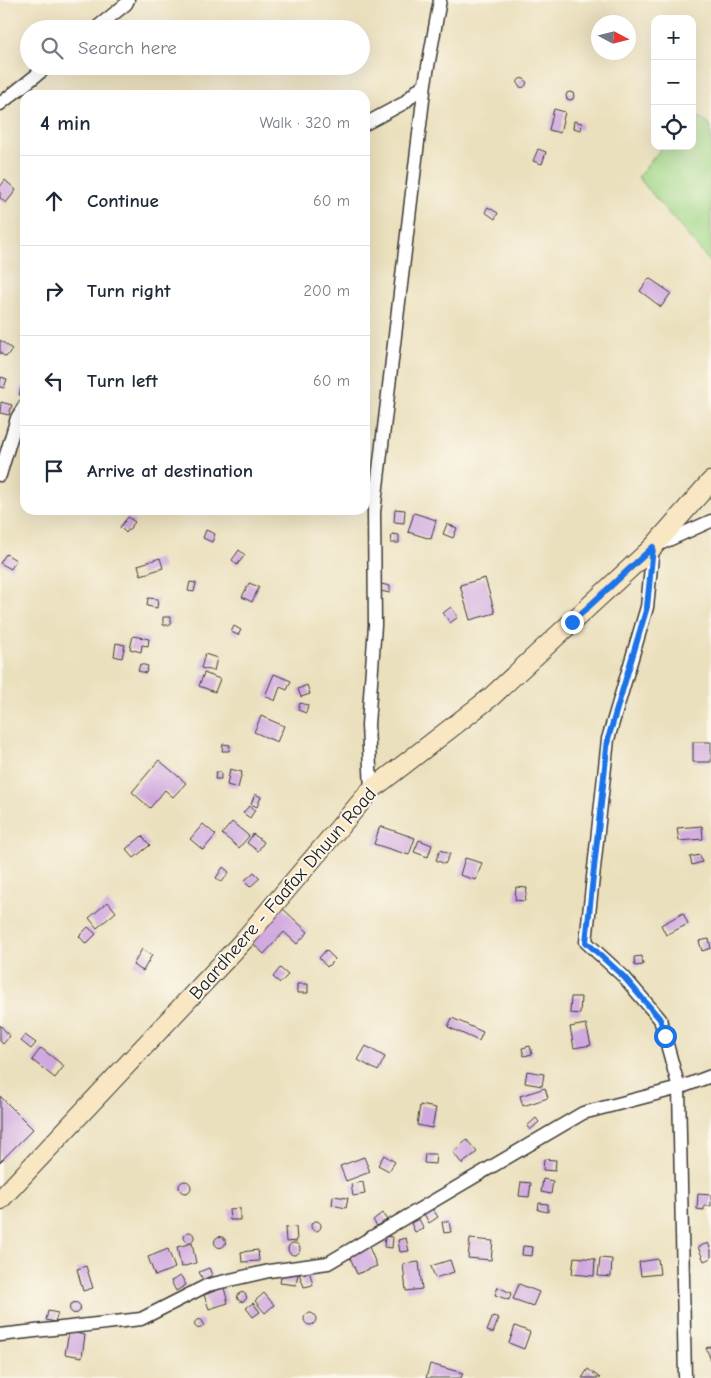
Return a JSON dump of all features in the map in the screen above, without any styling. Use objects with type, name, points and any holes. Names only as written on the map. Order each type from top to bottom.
[{"type":"main road","name":"Baardheere - Faafax Dhuun Road","points":[[0,1200],[244,940],[371,790],[490,697],[653,547],[711,481]]},
{"type":"street","points":[[106,20],[126,4],[128,0]]},
{"type":"street","points":[[371,790],[368,725],[375,626],[374,512],[425,83],[440,0]]},
{"type":"street","points":[[0,104],[37,75]]},
{"type":"street","points":[[370,121],[404,103],[425,83]]},
{"type":"street","points":[[0,475],[20,413]]},
{"type":"street","points":[[685,1378],[679,1088],[660,1019],[624,977],[586,942],[608,739],[647,607],[653,547],[711,521]]},
{"type":"street","points":[[0,1335],[141,1319],[208,1285],[269,1271],[328,1263],[583,1113],[679,1088],[711,1076]]},
{"type":"green space","points":[[696,115],[711,126],[711,263],[638,177],[660,150],[696,150]]},
{"type":"building","points":[[522,79],[526,83],[522,87],[518,83]]},
{"type":"building","points":[[570,92],[574,96],[570,100],[566,96]]},
{"type":"building","points":[[554,109],[565,112],[560,133],[549,130]]},
{"type":"building","points":[[574,121],[582,123],[581,130],[573,128]]},
{"type":"building","points":[[538,149],[546,152],[542,164],[533,161]]},
{"type":"building","points":[[5,180],[16,190],[6,203],[0,198],[0,187]]},
{"type":"building","points":[[488,207],[498,213],[495,219],[485,212]]},
{"type":"building","points":[[649,278],[671,293],[661,307],[640,291]]},
{"type":"building","points":[[0,340],[12,349],[6,357],[0,353]]},
{"type":"building","points":[[1,377],[7,379],[4,388],[0,387]]},
{"type":"building","points":[[1,402],[12,405],[9,415],[0,413]]},
{"type":"building","points":[[395,509],[405,510],[404,523],[394,522]]},
{"type":"building","points":[[414,513],[436,520],[431,539],[408,532]]},
{"type":"building","points":[[128,517],[135,522],[126,533],[120,527]]},
{"type":"building","points":[[447,524],[457,528],[453,538],[443,534]]},
{"type":"building","points":[[206,530],[215,534],[212,542],[203,538]]},
{"type":"building","points":[[392,534],[399,535],[399,543],[391,543]]},
{"type":"building","points":[[239,550],[245,555],[237,565],[232,560]]},
{"type":"building","points":[[6,554],[16,560],[11,569],[0,563]]},
{"type":"building","points":[[160,558],[163,568],[141,575],[138,565]]},
{"type":"building","points":[[485,578],[495,613],[470,620],[460,585]]},
{"type":"building","points":[[190,582],[196,583],[194,592],[188,591]]},
{"type":"building","points":[[249,583],[259,587],[252,602],[242,597]]},
{"type":"building","points":[[381,584],[390,586],[390,593],[380,591]]},
{"type":"building","points":[[148,598],[158,599],[157,608],[147,606]]},
{"type":"building","points":[[451,607],[458,617],[450,623],[443,613]]},
{"type":"building","points":[[163,617],[171,617],[171,625],[163,625]]},
{"type":"building","points":[[234,626],[241,630],[238,635],[231,632]]},
{"type":"building","points":[[133,636],[149,639],[148,646],[142,645],[141,652],[130,649]]},
{"type":"building","points":[[116,643],[125,645],[122,658],[114,656]]},
{"type":"building","points":[[205,654],[217,658],[214,671],[201,668]]},
{"type":"building","points":[[140,664],[148,666],[146,673],[138,671]]},
{"type":"building","points":[[204,673],[220,679],[215,692],[199,686]]},
{"type":"building","points":[[274,674],[291,681],[287,690],[280,687],[275,701],[265,696]]},
{"type":"building","points":[[307,685],[310,694],[301,697],[298,689]]},
{"type":"building","points":[[300,703],[308,705],[306,713],[298,710]]},
{"type":"building","points":[[261,716],[284,726],[277,742],[254,732]]},
{"type":"building","points":[[693,742],[711,742],[711,762],[693,762]]},
{"type":"building","points":[[223,744],[230,745],[229,751],[222,751]]},
{"type":"building","points":[[159,760],[186,783],[173,797],[165,790],[150,808],[132,792]]},
{"type":"building","points":[[230,769],[242,772],[238,788],[227,785]]},
{"type":"building","points":[[216,772],[221,772],[221,779],[215,779]]},
{"type":"building","points":[[255,794],[261,797],[257,807],[251,804]]},
{"type":"building","points":[[249,806],[255,810],[250,818],[243,813]]},
{"type":"building","points":[[232,822],[249,836],[239,848],[222,834]]},
{"type":"building","points":[[203,824],[216,835],[203,850],[190,839]]},
{"type":"building","points":[[380,826],[415,838],[409,855],[374,844]]},
{"type":"building","points":[[702,826],[703,839],[679,841],[677,828]]},
{"type":"building","points":[[253,834],[264,842],[258,851],[247,843]]},
{"type":"building","points":[[142,836],[150,845],[134,858],[126,849]]},
{"type":"building","points":[[419,840],[432,845],[428,857],[414,852]]},
{"type":"building","points":[[440,850],[450,854],[445,864],[436,860]]},
{"type":"building","points":[[700,855],[702,862],[692,865],[690,857]]},
{"type":"building","points":[[465,858],[482,863],[476,880],[460,875]]},
{"type":"building","points":[[223,867],[229,872],[222,882],[216,878]]},
{"type":"building","points":[[254,872],[260,878],[250,887],[244,881]]},
{"type":"building","points":[[516,887],[527,888],[525,901],[515,900]]},
{"type":"building","points":[[108,902],[116,912],[97,928],[89,918]]},
{"type":"building","points":[[282,908],[308,932],[297,944],[284,932],[264,954],[251,942]]},
{"type":"building","points":[[683,913],[688,924],[666,935],[661,925]]},
{"type":"building","points":[[88,927],[96,934],[86,944],[79,936]]},
{"type":"building","points":[[709,939],[711,948],[702,951],[699,941]]},
{"type":"building","points":[[142,949],[152,955],[143,971],[133,965]]},
{"type":"building","points":[[326,950],[335,959],[327,967],[319,958]]},
{"type":"building","points":[[642,956],[643,965],[635,966],[634,957]]},
{"type":"building","points":[[280,968],[288,975],[280,983],[273,977]]},
{"type":"building","points":[[297,984],[308,984],[308,993],[297,993]]},
{"type":"building","points":[[571,997],[581,997],[580,1014],[570,1013]]},
{"type":"building","points":[[452,1018],[483,1032],[479,1041],[448,1027]]},
{"type":"building","points":[[586,1024],[591,1045],[574,1048],[570,1027]]},
{"type":"building","points":[[0,1025],[10,1036],[3,1044],[0,1041]]},
{"type":"building","points":[[25,1035],[36,1043],[31,1049],[21,1041]]},
{"type":"building","points":[[366,1046],[385,1057],[378,1071],[358,1060]]},
{"type":"building","points":[[530,1046],[532,1054],[524,1056],[522,1048]]},
{"type":"building","points":[[41,1048],[64,1066],[55,1078],[32,1060]]},
{"type":"building","points":[[527,1071],[544,1074],[542,1086],[525,1083]]},
{"type":"building","points":[[545,1088],[548,1098],[523,1106],[520,1096]]},
{"type":"building","points":[[0,1096],[33,1129],[0,1162]]},
{"type":"building","points":[[420,1105],[436,1108],[432,1128],[417,1125]]},
{"type":"building","points":[[536,1118],[539,1122],[530,1130],[527,1126]]},
{"type":"building","points":[[467,1140],[477,1152],[462,1164],[453,1152]]},
{"type":"building","points":[[425,1154],[436,1154],[435,1164],[424,1163]]},
{"type":"building","points":[[384,1155],[395,1162],[389,1171],[378,1165]]},
{"type":"building","points":[[364,1157],[370,1172],[346,1181],[340,1166]]},
{"type":"building","points":[[544,1159],[556,1160],[555,1171],[543,1170]]},
{"type":"building","points":[[543,1179],[553,1181],[551,1194],[541,1192]]},
{"type":"building","points":[[183,1181],[187,1181],[191,1187],[187,1193],[183,1193],[179,1189],[179,1185]]},
{"type":"building","points":[[363,1182],[365,1194],[353,1196],[351,1184]]},
{"type":"building","points":[[521,1182],[531,1183],[529,1197],[519,1196]]},
{"type":"building","points":[[698,1194],[711,1195],[711,1206],[704,1206],[704,1210],[697,1209]]},
{"type":"building","points":[[333,1196],[348,1198],[346,1208],[332,1205]]},
{"type":"building","points":[[539,1203],[548,1204],[548,1212],[538,1210]]},
{"type":"building","points":[[240,1208],[240,1220],[230,1220],[229,1209]]},
{"type":"building","points":[[432,1208],[438,1217],[429,1223],[424,1214]]},
{"type":"building","points":[[382,1213],[387,1220],[377,1226],[373,1220]]},
{"type":"building","points":[[419,1219],[424,1229],[415,1232],[411,1223]]},
{"type":"building","points":[[314,1221],[318,1221],[321,1226],[320,1230],[314,1231],[311,1228],[311,1224]]},
{"type":"building","points":[[449,1221],[451,1232],[444,1233],[442,1222]]},
{"type":"building","points":[[296,1227],[297,1241],[286,1242],[285,1228]]},
{"type":"building","points":[[187,1232],[191,1232],[194,1237],[193,1241],[187,1242],[184,1239],[184,1235]]},
{"type":"building","points":[[220,1236],[226,1242],[220,1248],[214,1242]]},
{"type":"building","points":[[385,1236],[393,1237],[392,1248],[384,1247]]},
{"type":"building","points":[[406,1238],[409,1251],[400,1252],[398,1240]]},
{"type":"building","points":[[470,1239],[493,1241],[491,1260],[468,1258]]},
{"type":"building","points":[[192,1243],[196,1263],[181,1267],[177,1247]]},
{"type":"building","points":[[294,1243],[300,1249],[294,1255],[288,1249]]},
{"type":"building","points":[[708,1243],[711,1250],[711,1258],[704,1261],[698,1247]]},
{"type":"building","points":[[523,1246],[533,1247],[532,1256],[522,1255]]},
{"type":"building","points":[[369,1247],[377,1266],[357,1274],[349,1255]]},
{"type":"building","points":[[168,1249],[175,1268],[155,1276],[148,1257]]},
{"type":"building","points":[[258,1250],[259,1261],[242,1262],[241,1252]]},
{"type":"building","points":[[574,1257],[595,1259],[594,1276],[572,1274]]},
{"type":"building","points":[[600,1258],[612,1259],[611,1277],[598,1276]]},
{"type":"building","points":[[658,1259],[660,1274],[641,1276],[639,1262]]},
{"type":"building","points":[[450,1260],[454,1272],[435,1278],[431,1266]]},
{"type":"building","points":[[419,1262],[422,1289],[406,1291],[403,1264]]},
{"type":"building","points":[[86,1266],[93,1288],[83,1291],[77,1269]]},
{"type":"building","points":[[209,1268],[212,1275],[203,1280],[199,1272]]},
{"type":"building","points":[[309,1270],[313,1285],[304,1287],[299,1273]]},
{"type":"building","points":[[282,1271],[298,1274],[296,1285],[280,1283]]},
{"type":"building","points":[[181,1276],[186,1285],[176,1291],[171,1281]]},
{"type":"building","points":[[519,1284],[539,1292],[533,1306],[513,1299]]},
{"type":"building","points":[[498,1287],[511,1293],[509,1300],[495,1295]]},
{"type":"building","points":[[224,1288],[228,1303],[209,1309],[204,1295]]},
{"type":"building","points":[[242,1292],[247,1297],[242,1302],[237,1297]]},
{"type":"building","points":[[264,1293],[274,1305],[265,1313],[255,1301]]},
{"type":"building","points":[[75,1302],[81,1308],[75,1314],[69,1308]]},
{"type":"building","points":[[253,1303],[260,1312],[253,1317],[246,1308]]},
{"type":"building","points":[[48,1311],[58,1313],[55,1322],[46,1320]]},
{"type":"building","points":[[312,1313],[315,1314],[315,1324],[308,1325],[305,1324],[304,1317],[305,1314]]},
{"type":"building","points":[[493,1316],[499,1318],[493,1333],[487,1331]]},
{"type":"building","points":[[199,1319],[204,1324],[199,1329],[194,1324]]},
{"type":"building","points":[[515,1326],[530,1332],[524,1349],[509,1343]]},
{"type":"building","points":[[69,1332],[85,1335],[82,1357],[65,1354]]},
{"type":"building","points":[[711,1346],[711,1360],[706,1348]]},
{"type":"building","points":[[430,1364],[463,1373],[461,1378],[426,1378]]},
{"type":"building","points":[[588,1369],[600,1378],[582,1378]]},
{"type":"route","points":[[572,622],[653,547],[647,607],[608,739],[586,942],[624,977],[660,1019],[665,1036]]}]
